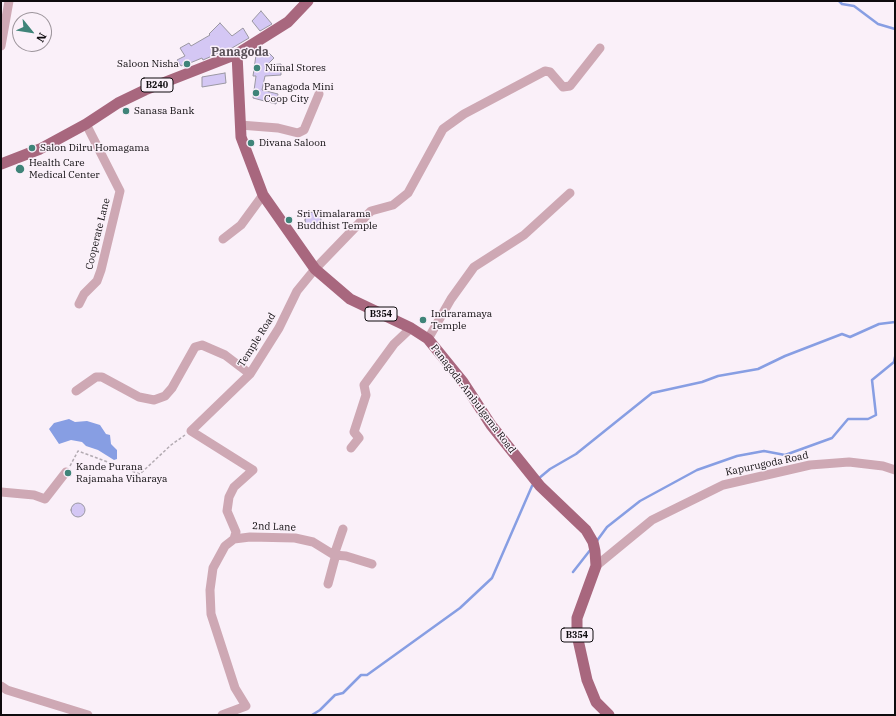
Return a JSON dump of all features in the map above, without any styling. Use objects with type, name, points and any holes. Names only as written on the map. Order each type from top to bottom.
[{"type":"main road","name":"B240","points":[[1,164],[40,149],[86,124],[118,103],[145,90],[237,54],[288,22],[308,1]]},
{"type":"main road","name":"Panagoda-Ambulgama Road","points":[[237,54],[241,137],[263,195],[315,269],[350,299],[410,328],[428,339],[463,382],[490,425],[540,486],[586,530],[594,547],[596,566],[577,618],[577,635],[587,680],[596,702],[609,715]]},
{"type":"street","points":[[1,46],[9,1]]},
{"type":"street","name":"Temple Road","points":[[191,431],[250,374],[279,328],[297,291],[315,269],[371,211],[393,205],[408,193],[443,129],[464,114],[545,71],[550,72],[564,87],[570,86],[600,48]]},
{"type":"street","points":[[240,126],[278,128],[298,132],[304,130],[319,94]]},
{"type":"street","name":"Cooperate Lane","points":[[79,304],[84,294],[97,281],[101,270],[120,191],[86,124]]},
{"type":"street","points":[[428,339],[451,300],[474,267],[524,235],[570,193]]},
{"type":"street","points":[[224,239],[241,225],[263,195]]},
{"type":"street","points":[[351,448],[359,438],[354,432],[366,395],[364,385],[394,344],[410,328]]},
{"type":"street","points":[[76,391],[96,377],[102,377],[139,397],[154,400],[165,396],[172,388],[194,347],[202,345],[225,355],[250,374]]},
{"type":"street","points":[[191,431],[253,470],[234,487],[229,497],[227,511],[236,532],[234,539],[225,546],[213,568],[210,590],[211,614],[235,688],[246,706],[222,715]]},
{"type":"street","name":"Kapurugoda Road","points":[[596,566],[652,520],[724,485],[810,466],[849,462],[883,466],[895,470]]},
{"type":"street","points":[[1,492],[34,495],[45,499],[66,472]]},
{"type":"street","points":[[328,584],[335,558],[334,555],[343,529]]},
{"type":"street","name":"2nd Lane","points":[[234,539],[250,537],[295,538],[313,542],[334,555]]},
{"type":"street","points":[[334,555],[346,556],[372,564]]},
{"type":"street","points":[[1,686],[7,690],[88,715]]},
{"type":"path","points":[[73,461],[78,451],[140,474],[171,445],[191,431]]},
{"type":"water","points":[[69,419],[75,422],[87,421],[100,425],[106,434],[110,435],[111,444],[117,450],[117,459],[114,460],[98,450],[86,446],[82,442],[71,440],[59,444],[49,429],[54,423]]},
{"type":"building","points":[[261,11],[272,24],[260,31],[252,21]]},
{"type":"building","points":[[220,23],[232,36],[243,28],[249,38],[232,48],[203,60],[202,58],[181,66],[177,60],[185,56],[180,48],[189,43],[191,46],[210,35],[209,34]]},
{"type":"building","points":[[265,49],[274,58],[267,65],[281,64],[281,75],[265,76],[262,90],[278,94],[276,104],[253,98],[256,76],[253,76],[256,55]]},
{"type":"building","points":[[225,73],[226,83],[202,87],[202,77]]},
{"type":"building","points":[[313,212],[319,214],[321,220],[319,226],[313,228],[307,226],[305,220],[307,214]]},
{"type":"building","points":[[78,503],[83,505],[85,510],[83,515],[78,517],[73,515],[71,510],[73,505]]},
{"type":"waterway","points":[[839,1],[842,4],[854,6],[878,24],[895,29]]},
{"type":"waterway","points":[[538,479],[550,469],[576,454],[652,393],[702,382],[718,376],[758,369],[785,356],[842,334],[850,337],[879,324],[895,322]]},
{"type":"waterway","points":[[596,542],[607,527],[640,501],[697,470],[737,456],[764,451],[785,455],[832,438],[848,419],[868,419],[876,415],[872,380],[894,362],[895,357]]},
{"type":"waterway","points":[[312,715],[320,710],[335,695],[343,693],[361,675],[367,675],[460,608],[492,578],[532,486],[535,483]]},
{"type":"waterway","points":[[573,572],[591,549]]},
{"type":"place","name":"Saloon Nisha","points":[[187,64]]},
{"type":"place","name":"Nimal Stores","points":[[257,68]]},
{"type":"place","name":"Panagoda Mini Coop City","points":[[256,93]]},
{"type":"place","name":"Sanasa Bank","points":[[126,111]]},
{"type":"place","name":"Divana Saloon","points":[[251,143]]},
{"type":"place","name":"Salon Dilru Homagama","points":[[32,148]]},
{"type":"place","name":"Health Care Medical Center","points":[[20,169]]},
{"type":"place","name":"Sri Vimalarama Buddhist Temple","points":[[289,220]]},
{"type":"place","name":"Indraramaya Temple","points":[[423,320]]},
{"type":"place","name":"Kande Purana Rajamaha Viharaya","points":[[68,473]]},
{"type":"district","name":"Panagoda","points":[[240,53]]}]
